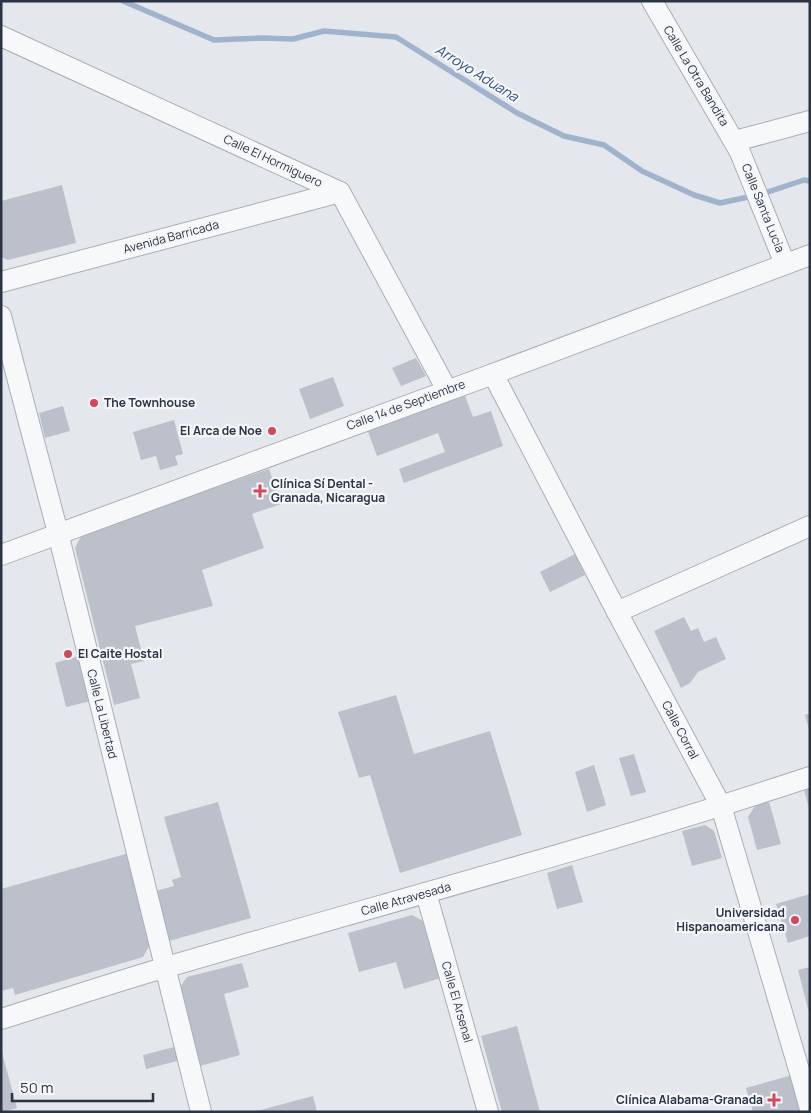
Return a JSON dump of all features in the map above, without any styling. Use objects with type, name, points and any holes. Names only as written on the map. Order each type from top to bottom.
[{"type":"street","name":"Calle La Otra Bandita","points":[[652,1],[737,146]]},
{"type":"street","name":"Calle El Hormiguero","points":[[1,36],[340,192]]},
{"type":"street","points":[[737,146],[810,120]]},
{"type":"street","name":"Calle Santa Lucía","points":[[737,146],[785,264]]},
{"type":"street","points":[[340,192],[448,390]]},
{"type":"street","name":"Avenida Barricada","points":[[1,282],[340,192]]},
{"type":"street","name":"Calle 14 de Septiembre","points":[[1,555],[810,255]]},
{"type":"street","name":"Calle La Libertad","points":[[1,316],[58,533],[201,1112]]},
{"type":"street","name":"Calle Corral","points":[[493,374],[721,806],[810,1109]]},
{"type":"street","points":[[617,612],[810,526]]},
{"type":"street","name":"Calle Atravesada","points":[[1,1019],[165,967],[426,893],[721,806],[810,776]]},
{"type":"street","name":"Calle El Arsenal","points":[[426,893],[488,1112]]},
{"type":"building","points":[[62,185],[76,243],[8,260],[1,257],[1,201]]},
{"type":"building","points":[[416,358],[426,376],[401,386],[392,368]]},
{"type":"building","points":[[333,377],[344,406],[310,419],[299,389]]},
{"type":"building","points":[[464,393],[473,417],[491,411],[503,446],[404,483],[399,469],[445,452],[438,433],[377,456],[367,429]]},
{"type":"building","points":[[63,406],[70,431],[45,438],[39,413]]},
{"type":"building","points":[[174,420],[183,454],[175,456],[178,465],[160,470],[156,456],[141,460],[133,432]]},
{"type":"building","points":[[269,469],[281,504],[252,514],[264,548],[202,570],[213,606],[135,626],[144,661],[131,664],[140,698],[114,705],[75,548],[82,534]]},
{"type":"building","points":[[575,554],[585,575],[550,592],[540,572]]},
{"type":"building","points":[[684,617],[691,631],[698,628],[704,642],[716,637],[726,659],[698,672],[690,683],[681,688],[654,631]]},
{"type":"building","points":[[79,656],[91,701],[66,707],[55,663]]},
{"type":"building","points":[[396,695],[414,754],[490,731],[522,835],[400,873],[370,775],[359,778],[338,712]]},
{"type":"building","points":[[810,713],[810,729],[809,729],[805,715]]},
{"type":"building","points":[[634,754],[646,792],[631,796],[619,758]]},
{"type":"building","points":[[594,765],[606,805],[587,812],[575,772]]},
{"type":"building","points":[[810,788],[810,808],[809,808],[804,790]]},
{"type":"building","points":[[218,802],[251,918],[169,941],[156,891],[174,886],[172,880],[181,877],[164,817]]},
{"type":"building","points":[[769,802],[781,844],[757,850],[748,817],[755,806]]},
{"type":"building","points":[[705,825],[714,831],[722,858],[692,866],[682,831]]},
{"type":"building","points":[[129,853],[153,939],[143,957],[15,995],[13,988],[1,991],[1,889]]},
{"type":"building","points":[[572,865],[583,902],[557,909],[547,873]]},
{"type":"building","name":"Universidad Hispanoamericana","points":[[810,894],[810,936],[788,943],[776,904]]},
{"type":"building","points":[[412,915],[425,922],[441,978],[404,989],[396,962],[359,972],[348,933]]},
{"type":"building","points":[[242,963],[249,987],[224,994],[240,1055],[200,1066],[180,987],[187,977]]},
{"type":"building","points":[[810,967],[810,1009],[808,1009],[798,970]]},
{"type":"building","points":[[517,1026],[540,1112],[502,1112],[481,1036]]},
{"type":"building","points":[[178,1046],[181,1060],[146,1069],[143,1055]]},
{"type":"building","points":[[1,1049],[17,1108],[2,1112],[1,1112]]},
{"type":"building","name":"Clínica Alabama-Granada","points":[[792,1075],[802,1112],[753,1112],[746,1088]]},
{"type":"building","points":[[313,1096],[317,1112],[257,1112],[257,1111]]},
{"type":"waterway","name":"Arroyo Aduana","points":[[123,1],[214,40],[293,39],[324,31],[396,37],[517,113],[564,136],[604,145],[642,171],[694,195],[720,203],[753,196]]},
{"type":"waterway","name":"Arroyo Aduana","points":[[762,194],[804,180],[810,181]]},
{"type":"place","name":"The Townhouse","points":[[94,403]]},
{"type":"place","name":"El Arca de Noe","points":[[272,431]]},
{"type":"place","name":"Clínica Sí Dental - Granada, Nicaragua","points":[[260,491]]},
{"type":"place","name":"El Caite Hostal","points":[[68,654]]},
{"type":"place","name":"Universidad Hispanoamericana","points":[[795,920]]},
{"type":"place","name":"Clínica Alabama-Granada","points":[[774,1100]]}]
